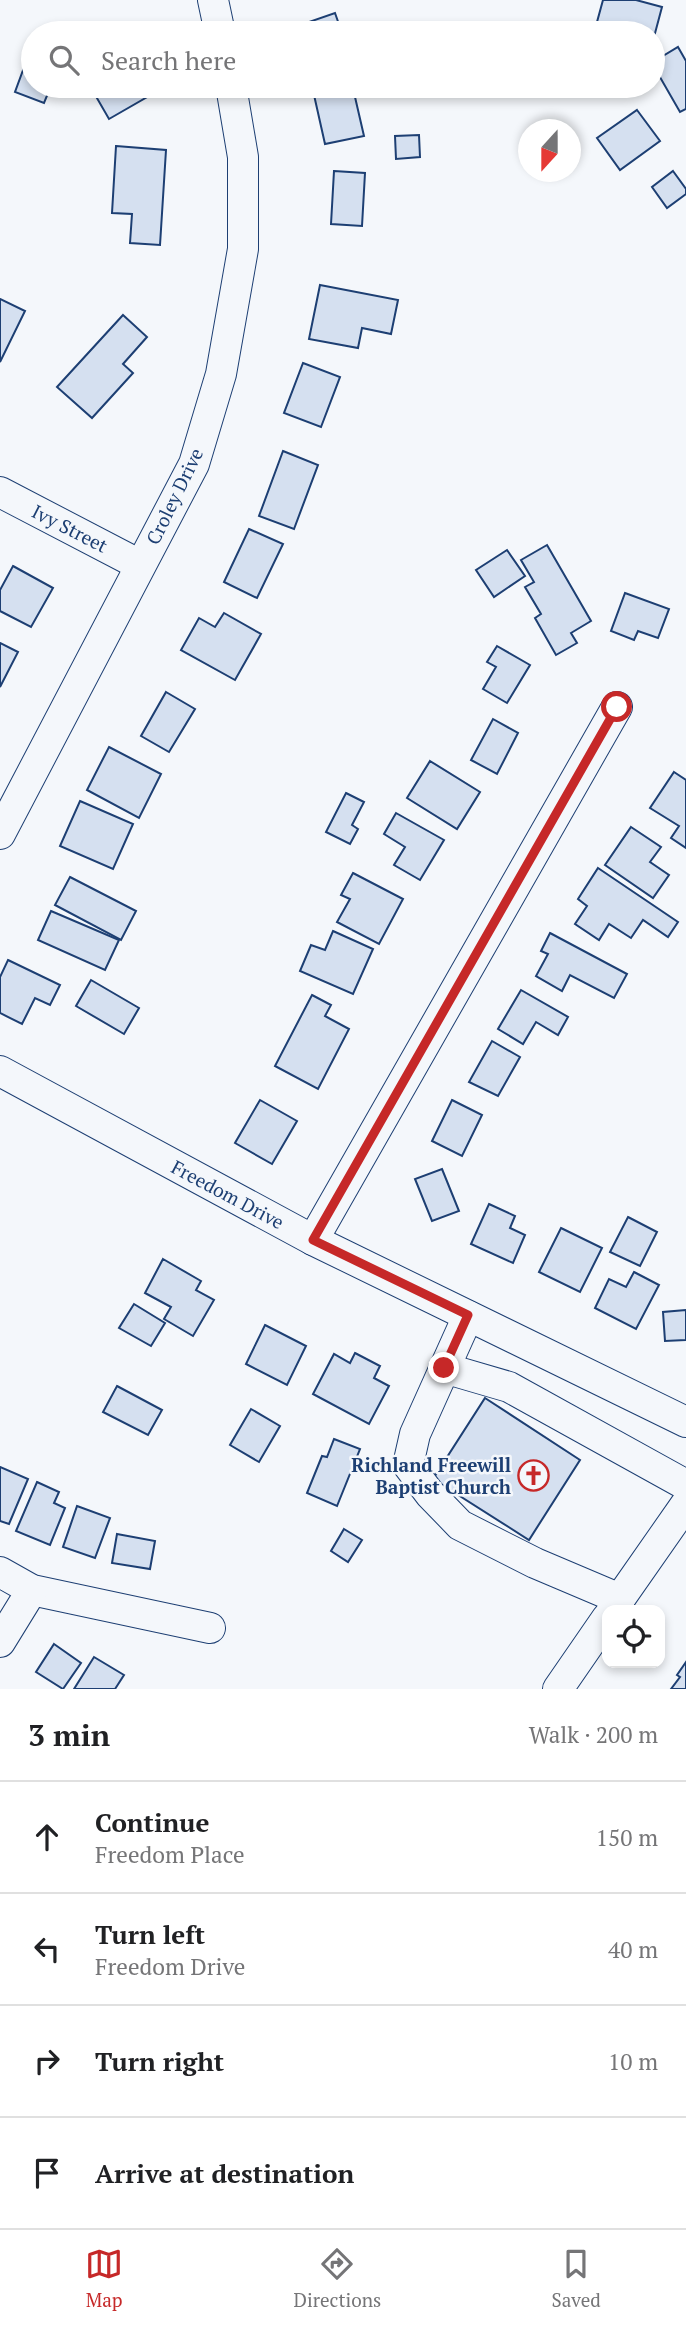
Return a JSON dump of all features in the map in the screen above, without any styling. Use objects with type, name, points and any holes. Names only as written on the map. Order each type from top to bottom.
[{"type":"street","points":[[213,0],[217,21]]},
{"type":"street","name":"Croley Drive","points":[[0,834],[194,464],[220,374],[243,249],[243,158],[233,98]]},
{"type":"street","name":"Ivy Street","points":[[0,492],[140,565]]},
{"type":"street","points":[[313,1240],[617,707]]},
{"type":"street","name":"Freedom Drive","points":[[0,1071],[313,1240],[686,1422]]},
{"type":"street","points":[[468,1315],[415,1434],[408,1465],[430,1494],[460,1525],[535,1563],[606,1605]]},
{"type":"street","points":[[444,1368],[509,1387],[686,1485]]},
{"type":"street","points":[[616,1605],[686,1504]]},
{"type":"street","points":[[0,1572],[32,1590],[210,1628]]},
{"type":"street","points":[[0,1642],[32,1590]]},
{"type":"street","points":[[558,1689],[602,1625]]},
{"type":"building","points":[[603,0],[636,0],[662,7],[658,21],[597,21]]},
{"type":"building","points":[[335,13],[338,21],[312,21]]},
{"type":"building","points":[[678,47],[686,61],[686,109],[680,112],[665,86],[665,55]]},
{"type":"building","points":[[21,76],[21,94],[15,92]]},
{"type":"building","points":[[31,98],[46,98],[44,103]]},
{"type":"building","points":[[97,98],[145,98],[109,119]]},
{"type":"building","points":[[315,98],[355,98],[364,136],[325,144]]},
{"type":"building","points":[[637,110],[660,141],[620,170],[597,138]]},
{"type":"building","points":[[419,135],[420,157],[396,159],[395,136]]},
{"type":"building","points":[[116,146],[166,150],[160,245],[130,243],[132,214],[112,213]]},
{"type":"building","points":[[334,171],[365,173],[362,226],[331,224]]},
{"type":"building","points":[[673,171],[686,189],[686,194],[667,208],[652,187]]},
{"type":"building","points":[[320,285],[398,300],[391,334],[362,328],[358,348],[309,339]]},
{"type":"building","points":[[0,299],[25,311],[0,362]]},
{"type":"building","points":[[123,315],[147,337],[123,364],[133,373],[92,418],[57,387]]},
{"type":"building","points":[[303,363],[340,377],[321,427],[284,413]]},
{"type":"building","points":[[283,451],[318,465],[294,529],[259,516]]},
{"type":"building","points":[[249,529],[283,544],[257,598],[224,582]]},
{"type":"building","points":[[547,545],[591,621],[571,633],[577,643],[556,655],[535,618],[541,614],[525,587],[534,582],[521,560]]},
{"type":"building","points":[[507,550],[525,576],[494,597],[476,570]]},
{"type":"building","points":[[13,566],[53,588],[31,627],[0,611],[0,590]]},
{"type":"building","points":[[625,593],[669,609],[658,638],[638,631],[634,640],[611,631]]},
{"type":"building","points":[[224,613],[261,634],[235,680],[181,650],[199,618],[215,627]]},
{"type":"building","points":[[0,643],[18,652],[0,687]]},
{"type":"building","points":[[497,646],[530,665],[507,703],[483,689],[496,667],[487,662]]},
{"type":"building","points":[[166,692],[195,709],[169,752],[141,736]]},
{"type":"building","points":[[493,719],[518,733],[497,774],[471,760]]},
{"type":"building","points":[[109,747],[161,774],[139,818],[87,790]]},
{"type":"building","points":[[430,761],[480,792],[457,829],[407,798]]},
{"type":"building","points":[[674,772],[686,780],[686,848],[671,838],[679,826],[650,808]]},
{"type":"building","points":[[346,793],[364,802],[352,825],[358,829],[350,844],[326,832]]},
{"type":"building","points":[[80,801],[133,824],[113,869],[60,846]]},
{"type":"building","points":[[396,813],[444,840],[420,880],[394,865],[405,847],[384,834]]},
{"type":"building","points":[[631,827],[661,847],[650,862],[669,875],[653,898],[605,865]]},
{"type":"building","points":[[598,868],[678,922],[668,937],[643,920],[631,938],[609,924],[599,940],[575,924],[587,906],[578,899]]},
{"type":"building","points":[[353,873],[403,899],[379,944],[337,922],[350,899],[341,895]]},
{"type":"building","points":[[70,877],[136,911],[121,940],[55,905]]},
{"type":"building","points":[[51,911],[119,940],[105,970],[38,940]]},
{"type":"building","points":[[333,931],[373,949],[353,994],[300,971],[311,945],[325,950]]},
{"type":"building","points":[[550,933],[627,974],[614,998],[570,975],[562,991],[536,976],[548,954],[541,951]]},
{"type":"building","points":[[8,960],[60,985],[50,1005],[35,998],[22,1024],[0,1013],[0,977]]},
{"type":"building","points":[[91,980],[139,1008],[124,1034],[76,1006]]},
{"type":"building","points":[[521,990],[568,1017],[558,1035],[536,1022],[523,1044],[498,1029]]},
{"type":"building","points":[[312,995],[331,1005],[325,1016],[349,1029],[318,1089],[275,1066]]},
{"type":"building","points":[[492,1041],[520,1057],[498,1096],[469,1082]]},
{"type":"building","points":[[260,1100],[297,1121],[272,1164],[235,1143]]},
{"type":"building","points":[[452,1100],[482,1115],[462,1156],[432,1141]]},
{"type":"building","points":[[442,1169],[459,1211],[432,1221],[415,1179]]},
{"type":"building","points":[[489,1204],[515,1216],[510,1228],[525,1235],[513,1263],[471,1244]]},
{"type":"building","points":[[628,1217],[657,1232],[640,1266],[610,1252]]},
{"type":"building","points":[[561,1228],[602,1248],[580,1292],[539,1272]]},
{"type":"building","points":[[163,1259],[201,1281],[196,1290],[214,1300],[193,1336],[164,1319],[171,1307],[145,1293]]},
{"type":"building","points":[[634,1272],[659,1285],[636,1329],[595,1308],[609,1279],[626,1287]]},
{"type":"building","points":[[134,1304],[165,1323],[151,1346],[119,1328]]},
{"type":"building","points":[[686,1310],[686,1340],[665,1341],[663,1312]]},
{"type":"building","points":[[265,1325],[306,1346],[287,1385],[246,1364]]},
{"type":"building","points":[[355,1353],[380,1366],[374,1378],[389,1386],[369,1424],[313,1394],[334,1354],[350,1363]]},
{"type":"building","points":[[117,1386],[162,1410],[148,1435],[103,1412]]},
{"type":"building","points":[[485,1398],[580,1460],[529,1540],[433,1479]]},
{"type":"building","points":[[251,1409],[280,1426],[259,1462],[230,1445]]},
{"type":"building","points":[[334,1439],[360,1449],[337,1506],[307,1493],[322,1456],[327,1457]]},
{"type":"building","points":[[0,1467],[28,1479],[9,1524],[0,1521]]},
{"type":"building","points":[[37,1482],[59,1492],[54,1503],[65,1508],[50,1545],[16,1531]]},
{"type":"building","points":[[77,1506],[110,1518],[95,1558],[63,1547]]},
{"type":"building","points":[[344,1529],[362,1540],[348,1562],[331,1551]]},
{"type":"building","points":[[117,1534],[155,1541],[150,1569],[112,1563]]},
{"type":"building","points":[[54,1644],[81,1663],[63,1689],[36,1672]]},
{"type":"building","points":[[94,1657],[124,1675],[115,1689],[74,1689]]},
{"type":"building","points":[[686,1662],[686,1689],[671,1689],[680,1677],[677,1675]]},
{"type":"place","name":"Richland Freewill Baptist Church","points":[[534,1475]]},
{"type":"route","points":[[444,1368],[468,1315],[313,1240],[617,707]]}]
